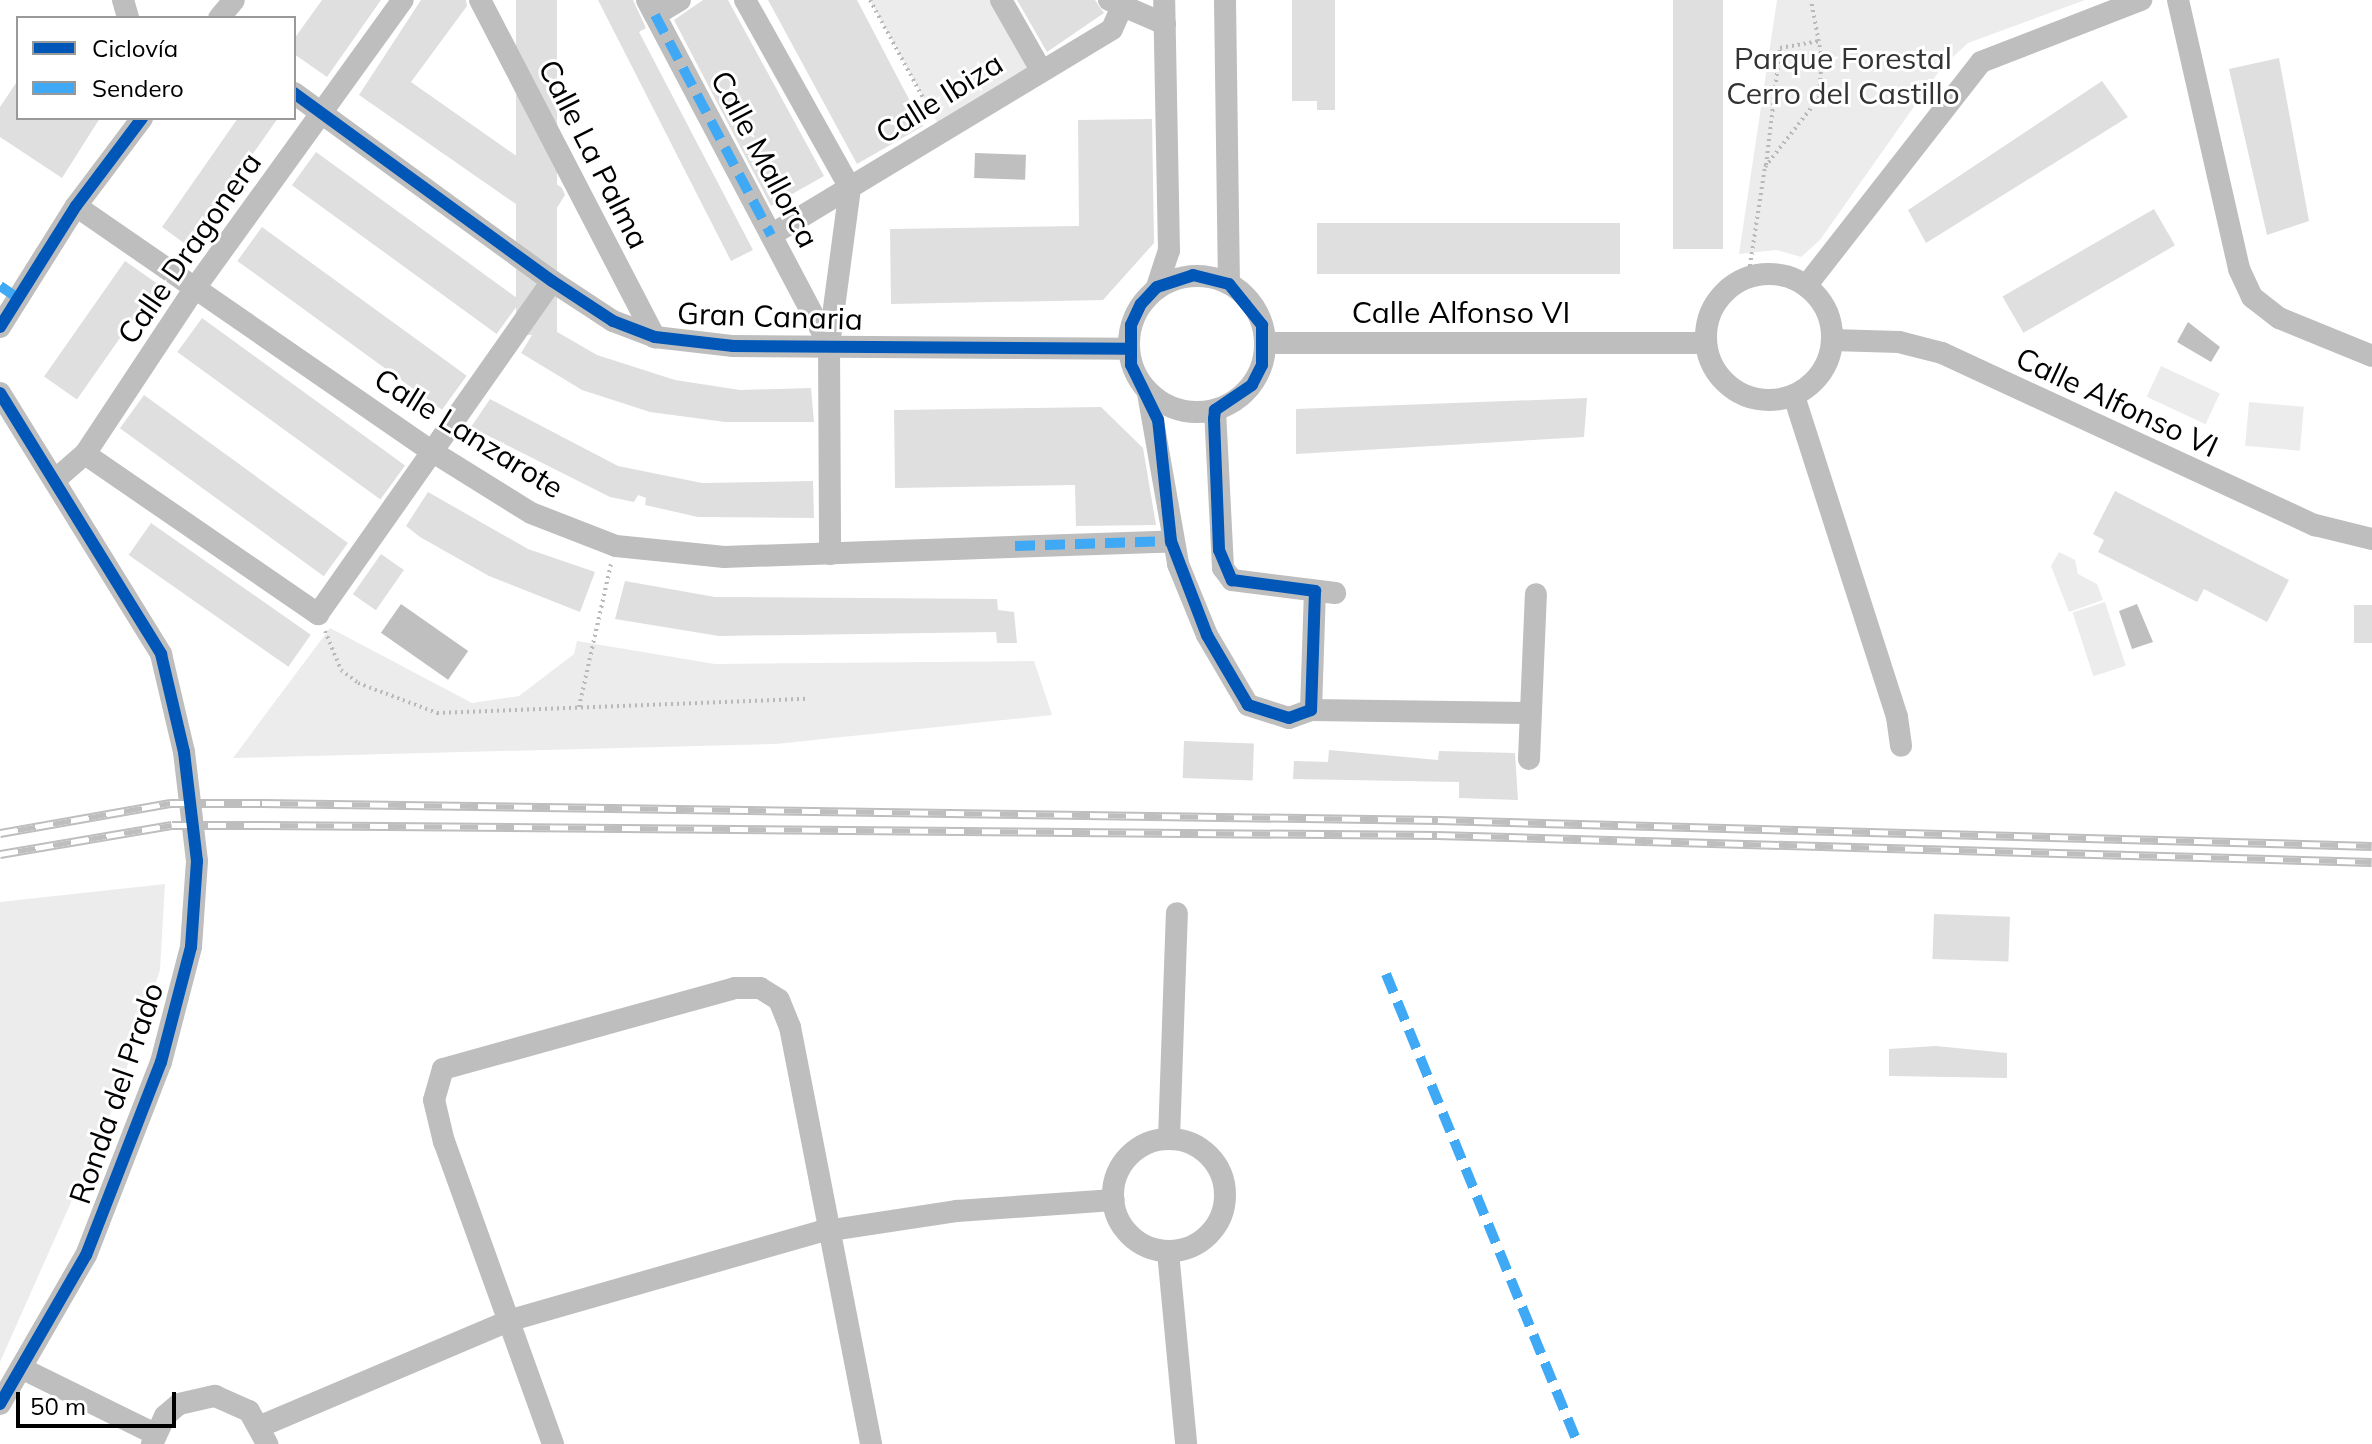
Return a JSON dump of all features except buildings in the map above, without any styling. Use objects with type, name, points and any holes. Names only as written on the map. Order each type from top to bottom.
[{"type":"street","points":[[221,16],[234,0]]},
{"type":"street","name":"Calle Dragonera","points":[[56,479],[85,454],[195,288],[403,0]]},
{"type":"street","name":"Calle La Palma","points":[[480,0],[655,337]]},
{"type":"street","points":[[651,8],[680,0]]},
{"type":"street","points":[[745,0],[850,188],[829,345],[830,554]]},
{"type":"street","points":[[1001,0],[1041,70]]},
{"type":"street","points":[[1164,0],[1169,251],[1157,287],[1141,304],[1128,349],[1158,420],[1171,541],[1207,635],[1241,698],[1259,711],[1289,718],[1311,710],[1530,713]]},
{"type":"street","points":[[1225,0],[1229,284]]},
{"type":"street","points":[[1806,286],[1981,62],[2141,0]]},
{"type":"street","points":[[2178,0],[2239,269],[2252,297],[2279,318],[2372,356]]},
{"type":"street","points":[[1119,3],[1165,24]]},
{"type":"street","name":"Calle Ibiza","points":[[771,235],[1112,29],[1119,3]]},
{"type":"street","name":"Calle Mallorca","points":[[651,8],[829,345]]},
{"type":"street","name":"Gran Canaria","points":[[296,94],[552,281],[613,321],[655,337],[733,346],[1128,349]]},
{"type":"street","points":[[0,327],[76,206],[140,120]]},
{"type":"street","name":"Calle Lanzarote","points":[[76,206],[433,452],[531,513],[616,546],[724,557],[1171,541]]},
{"type":"street","points":[[1772,274],[1806,286],[1821,300],[1832,340],[1821,374],[1794,396],[1764,400],[1735,392],[1710,362],[1705,343],[1712,308],[1748,278],[1772,274]]},
{"type":"street","points":[[1148,393],[1180,410],[1215,410],[1252,385],[1265,343],[1255,308],[1229,284],[1193,275],[1157,287]]},
{"type":"street","points":[[85,454],[318,614],[552,281]]},
{"type":"street","name":"Calle Alfonso VI","points":[[1832,340],[1899,342],[1942,353],[2315,525],[2372,539]]},
{"type":"street","name":"Calle Alfonso VI","points":[[1265,343],[1705,343]]},
{"type":"street","name":"Ronda del Prado","points":[[0,393],[56,479],[161,654],[184,752],[197,861],[191,947],[161,1062],[86,1255],[0,1404]]},
{"type":"street","points":[[1794,396],[1875,649],[1901,746]]},
{"type":"street","points":[[1215,410],[1219,550],[1232,580],[1325,592],[1311,710]]},
{"type":"street","points":[[1529,759],[1536,594]]},
{"type":"street","points":[[1169,1139],[1177,913]]},
{"type":"street","points":[[553,1444],[434,1100],[443,1069],[467,1057],[735,988],[760,988],[779,1000],[790,1027],[871,1444]]},
{"type":"street","points":[[1169,1139],[1198,1146],[1213,1159],[1226,1193],[1215,1229],[1202,1241],[1168,1252],[1133,1239],[1114,1200],[1118,1172],[1129,1156],[1144,1145],[1169,1139]]},
{"type":"street","points":[[21,1368],[154,1439],[179,1404],[197,1397],[234,1401],[264,1435],[508,1321],[830,1230],[957,1211],[1114,1200]]},
{"type":"street","points":[[1168,1252],[1186,1444]]},
{"type":"path","points":[[870,0],[942,131]]},
{"type":"path","points":[[1765,167],[1819,98],[1819,41],[1811,0]]},
{"type":"path","points":[[1748,278],[1780,48],[1819,41]]},
{"type":"path","points":[[579,707],[616,546]]},
{"type":"path","points":[[318,614],[341,670],[423,708],[457,715],[579,707],[806,699]]},
{"type":"green space","points":[[870,0],[1001,0],[1041,70],[942,131]]},
{"type":"green space","name":"Parque Forestal Cerro del Castillo","points":[[1777,0],[2085,0],[1968,43],[1942,67],[1820,240],[1801,257],[1777,250],[1739,254]]},
{"type":"green space","points":[[2161,366],[2220,393],[2206,424],[2147,397]]},
{"type":"green space","points":[[2249,402],[2304,407],[2300,451],[2245,446]]},
{"type":"green space","points":[[2059,552],[2075,560],[2078,574],[2097,584],[2103,600],[2069,612],[2051,566]]},
{"type":"green space","points":[[2105,602],[2126,666],[2093,676],[2073,613]]},
{"type":"green space","points":[[330,628],[472,703],[519,696],[574,654],[577,641],[715,664],[1034,661],[1052,715],[776,744],[233,758]]},
{"type":"green space","points":[[165,884],[160,970],[113,1108],[0,1362],[0,902]]},
{"type":"shaded area","points":[[975,153],[1026,155],[1025,180],[974,178]]},
{"type":"shaded area","points":[[2188,322],[2220,347],[2211,362],[2177,342]]},
{"type":"shaded area","points":[[401,604],[468,651],[448,680],[381,633]]},
{"type":"shaded area","points":[[2137,604],[2153,642],[2132,649],[2119,611]]},
{"type":"railway","points":[[0,833],[170,803],[262,803],[1438,820],[2372,846]]},
{"type":"railway","points":[[0,854],[172,825],[262,825],[1437,835],[2372,862]]},
{"type":"marked path","points":[[655,15],[771,235]]},
{"type":"marked path","points":[[0,286],[18,298]]},
{"type":"marked path","points":[[1015,546],[1171,541]]},
{"type":"marked path","points":[[1386,974],[1578,1444]]},
{"type":"cycle path","points":[[296,94],[552,281],[613,321],[655,337],[733,346],[1128,349]]},
{"type":"cycle path","points":[[0,327],[76,206],[140,120]]},
{"type":"cycle path","points":[[1193,275],[1229,284],[1262,325],[1262,365],[1252,385],[1215,410],[1219,550],[1232,580],[1315,591],[1311,710],[1289,718],[1248,705],[1207,635],[1171,541],[1158,420],[1131,365],[1131,325],[1141,304],[1157,287],[1193,275]]},
{"type":"cycle path","points":[[0,393],[161,654],[184,752],[197,861],[191,947],[161,1062],[86,1255],[0,1404]]}]
